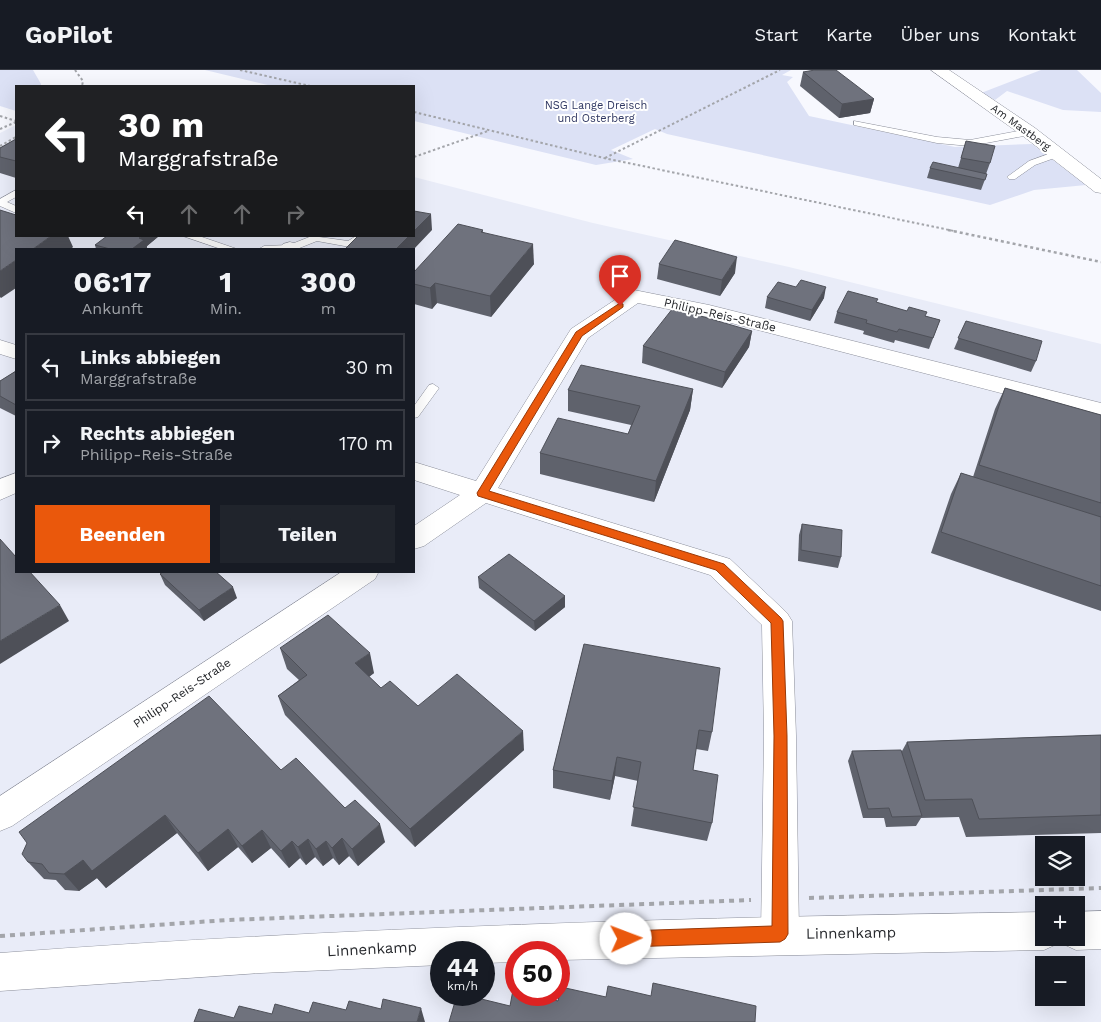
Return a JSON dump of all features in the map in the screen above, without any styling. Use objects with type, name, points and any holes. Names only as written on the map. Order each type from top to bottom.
[{"type":"street","name":"Am Mastberg","points":[[939,70],[1029,132],[1101,188]]},
{"type":"street","name":"Philipp-Reis-Straße","points":[[415,538],[482,493],[579,334],[634,296],[709,312],[1101,411]]},
{"type":"street","points":[[0,347],[15,352]]},
{"type":"street","points":[[415,472],[720,567],[777,621],[780,736],[780,934]]},
{"type":"street","points":[[0,491],[15,483]]},
{"type":"street","name":"Philipp-Reis-Straße","points":[[0,815],[362,573]]},
{"type":"street","points":[[1085,930],[1101,930]]},
{"type":"street","name":"Linnenkamp","points":[[0,972],[396,947],[780,934],[1035,931]]},
{"type":"lane","points":[[857,123],[937,140],[970,143],[1029,132]]},
{"type":"lane","points":[[1012,177],[1032,163],[1057,154]]},
{"type":"lane","points":[[0,202],[15,194]]},
{"type":"lane","points":[[0,202],[15,210]]},
{"type":"lane","points":[[191,237],[229,248]]},
{"type":"lane","points":[[290,248],[313,238],[350,244],[361,237]]},
{"type":"lane","points":[[415,413],[433,388]]},
{"type":"path","points":[[75,70],[84,81],[82,85]]},
{"type":"path","points":[[240,70],[306,85]]},
{"type":"path","points":[[604,158],[780,70]]},
{"type":"path","points":[[415,112],[604,158],[1101,262]]},
{"type":"path","points":[[0,116],[15,122]]},
{"type":"path","points":[[0,129],[15,122]]},
{"type":"path","points":[[415,157],[488,131]]},
{"type":"path","points":[[0,146],[15,138]]},
{"type":"shaded area","points":[[15,126],[15,237],[415,237],[415,177],[593,223],[789,267],[1101,344],[1101,1022],[0,1022],[0,133]]},
{"type":"green space","points":[[0,70],[33,70],[41,85],[15,85],[15,111],[0,106]]},
{"type":"green space","name":"NSG Lange Dreisch und Osterberg","points":[[205,70],[791,70],[782,75],[793,77],[787,82],[809,116],[955,147],[1032,144],[1086,185],[1034,190],[990,205],[667,134],[655,129],[611,150],[633,159],[596,165],[415,121],[415,85],[268,85]]},
{"type":"green space","points":[[1041,70],[1077,70],[1101,93],[1101,112],[1063,110],[1007,91],[995,100],[981,93]]},
{"type":"building","points":[[836,70],[874,99],[842,104],[803,72]]},
{"type":"building","points":[[15,140],[15,161],[0,157],[0,148]]},
{"type":"building","points":[[966,141],[995,146],[990,163],[961,158]]},
{"type":"building","points":[[933,162],[987,174],[985,180],[930,168]]},
{"type":"building","points":[[0,210],[15,215],[15,237],[50,237],[34,248],[15,248],[15,261],[0,271]]},
{"type":"building","points":[[415,211],[431,214],[415,230]]},
{"type":"building","points":[[458,224],[483,230],[481,232],[533,244],[490,296],[435,283],[430,288],[415,284],[415,271]]},
{"type":"building","points":[[106,237],[140,237],[139,238],[144,240],[133,248],[106,248],[95,245]]},
{"type":"building","points":[[357,237],[408,237],[397,248],[346,248]]},
{"type":"building","points":[[675,240],[737,257],[722,280],[659,264]]},
{"type":"building","points":[[801,280],[826,287],[812,310],[767,297],[778,282],[796,287]]},
{"type":"building","points":[[848,291],[878,299],[876,302],[907,311],[909,307],[927,312],[925,316],[940,320],[933,338],[899,329],[897,332],[866,323],[867,320],[837,312]]},
{"type":"building","points":[[673,308],[752,331],[725,372],[643,346]]},
{"type":"building","points":[[966,321],[1042,341],[1036,361],[958,338]]},
{"type":"building","points":[[581,365],[693,389],[656,481],[540,453],[558,418],[628,434],[640,406],[568,390]]},
{"type":"building","points":[[15,372],[15,404],[0,396],[0,381]]},
{"type":"building","points":[[1005,388],[1101,415],[1101,503],[979,465]]},
{"type":"building","points":[[961,473],[1101,517],[1101,586],[941,532]]},
{"type":"building","points":[[802,524],[842,530],[841,557],[801,550]]},
{"type":"building","points":[[0,539],[15,556],[15,573],[31,573],[60,605],[0,641]]},
{"type":"building","points":[[509,554],[565,596],[534,621],[478,577]]},
{"type":"building","points":[[217,573],[233,587],[199,610],[160,574]]},
{"type":"building","points":[[328,615],[370,653],[355,663],[381,688],[390,681],[418,706],[457,674],[523,731],[410,829],[278,696],[307,675],[280,648]]},
{"type":"building","points":[[584,644],[720,668],[712,732],[699,730],[693,770],[718,775],[712,823],[633,807],[641,762],[617,757],[612,781],[553,770]]},
{"type":"building","points":[[209,696],[281,770],[296,758],[345,808],[355,800],[380,824],[352,849],[342,838],[332,848],[326,841],[316,849],[308,839],[298,847],[292,841],[281,851],[262,830],[242,846],[228,829],[198,853],[165,815],[92,871],[83,860],[64,874],[49,873],[42,864],[28,862],[22,854],[27,843],[19,832]]},
{"type":"building","points":[[1101,735],[1101,815],[979,819],[972,799],[925,800],[907,742]]},
{"type":"building","points":[[901,750],[922,816],[892,817],[889,808],[868,809],[852,751]]},
{"type":"building","points":[[653,983],[756,1006],[755,1022],[449,1022],[454,1006],[495,1006],[495,1002],[505,1006],[570,1006],[570,989],[606,997],[608,986],[651,996]]},
{"type":"building","points":[[383,999],[421,1008],[417,1022],[194,1022],[199,1009],[234,1018],[239,1006],[272,1014],[275,1004],[309,1013],[313,1002],[346,1010],[349,1001],[381,1009]]},
{"type":"route","points":[[620,306],[579,334],[482,493],[720,567],[777,621],[780,736],[780,934],[626,939]]}]
